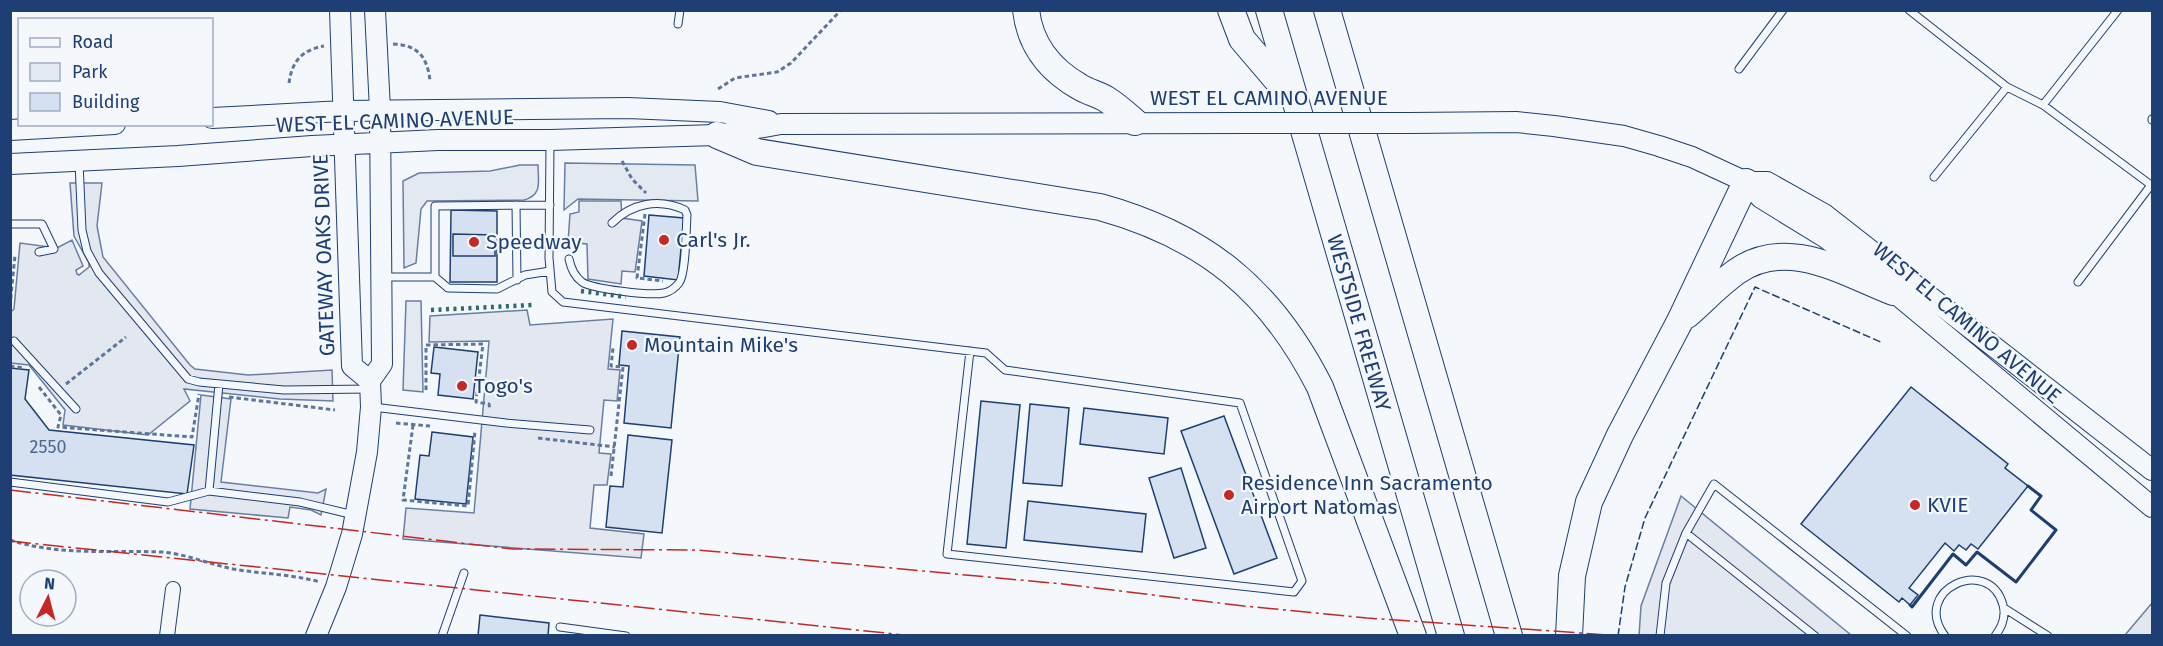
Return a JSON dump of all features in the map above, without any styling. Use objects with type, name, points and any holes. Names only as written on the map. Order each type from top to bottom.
[{"type":"highway","points":[[1026,10],[1033,40],[1052,68],[1078,87],[1105,98],[1135,122]]},
{"type":"highway","points":[[1231,10],[1242,39],[1294,100]]},
{"type":"highway","name":"WESTSIDE FREEWAY","points":[[1269,10],[1451,636]]},
{"type":"highway","points":[[1327,10],[1509,636]]},
{"type":"highway","points":[[717,135],[757,152],[1100,207],[1162,228],[1195,245],[1226,266],[1264,302],[1305,356],[1320,387],[1413,636]]},
{"type":"highway","points":[[1569,636],[1572,576],[1589,502],[1620,435],[1680,321],[1746,182]]},
{"type":"highway","points":[[1680,321],[1736,272],[1766,258],[1786,255],[1805,257],[1893,292]]},
{"type":"main road","name":"GATEWAY OAKS DRIVE","points":[[340,10],[352,366],[370,392]]},
{"type":"main road","points":[[316,636],[336,586],[356,515],[367,452],[370,392],[382,364],[380,110],[375,10]]},
{"type":"main road","name":"WEST EL CAMINO AVENUE","points":[[213,118],[380,110],[628,108],[720,112],[781,123],[1516,122],[1624,136],[1692,157],[1746,182],[1761,198],[1826,238],[2152,507]]},
{"type":"main road","name":"WEST EL CAMINO AVENUE","points":[[10,164],[438,140],[550,140],[717,135],[781,123]]},
{"type":"main road","points":[[10,129],[74,126]]},
{"type":"main road","name":"WEST EL CAMINO AVENUE","points":[[1746,182],[1767,182],[1824,214],[2152,470]]},
{"type":"street","points":[[167,636],[173,589]]},
{"type":"lane","points":[[678,24],[680,10]]},
{"type":"lane","points":[[1739,69],[1783,10]]},
{"type":"lane","points":[[1910,10],[2007,87],[2043,105],[2152,186],[2078,282]]},
{"type":"lane","points":[[2043,105],[2118,10]]},
{"type":"lane","points":[[1934,177],[2007,87]]},
{"type":"lane","points":[[550,140],[550,271],[552,292],[563,302],[970,351],[986,353],[1005,370],[1240,403],[1302,581],[1294,592],[947,554],[970,351]]},
{"type":"lane","points":[[79,160],[82,230],[87,251],[99,273],[188,380],[284,390],[370,392],[490,421],[590,430]]},
{"type":"lane","points":[[569,259],[573,274],[585,285],[641,293],[666,293],[681,281],[687,215],[685,210],[676,206],[646,204],[628,210],[612,223]]},
{"type":"lane","points":[[516,205],[517,280]]},
{"type":"lane","points":[[435,277],[435,206],[550,205]]},
{"type":"lane","points":[[10,224],[42,224],[54,249],[39,252]]},
{"type":"lane","points":[[382,277],[435,277],[448,288],[497,289],[525,275],[550,271]]},
{"type":"lane","points":[[14,341],[76,409]]},
{"type":"lane","points":[[209,491],[219,384]]},
{"type":"lane","points":[[10,482],[168,502],[209,491],[300,502],[356,515]]},
{"type":"lane","points":[[1660,636],[1666,583],[1686,533],[1714,484],[1906,636]]},
{"type":"lane","points":[[1686,533],[1815,636]]},
{"type":"lane","points":[[442,636],[464,573]]},
{"type":"lane","points":[[1945,636],[1938,624],[1936,613],[1938,602],[1943,592],[1962,580],[1984,582],[2000,597],[2004,608],[2004,619],[1995,636]]},
{"type":"lane","points":[[2004,608],[2048,636]]},
{"type":"lane","points":[[560,627],[626,636]]},
{"type":"path","points":[[718,89],[735,78],[777,72],[791,63],[841,10]]},
{"type":"path","points":[[393,44],[409,46],[417,51],[425,60],[430,80]]},
{"type":"path","points":[[290,83],[296,60],[310,49],[324,46]]},
{"type":"path","points":[[622,161],[632,178],[648,194],[637,278],[663,281]]},
{"type":"path","points":[[10,306],[15,255]]},
{"type":"path","points":[[47,398],[126,337]]},
{"type":"path","points":[[426,390],[426,345],[483,344],[476,402],[489,404],[490,421]]},
{"type":"path","points":[[611,476],[622,367],[611,366],[613,348]]},
{"type":"path","points":[[10,366],[24,368],[30,375]]},
{"type":"path","points":[[36,383],[61,415],[58,427],[192,437],[198,394],[335,410]]},
{"type":"path","points":[[412,425],[403,500],[468,506],[475,431]]},
{"type":"path","points":[[10,540],[22,544],[107,553],[162,552],[187,556],[232,569],[301,577],[336,586]]},
{"type":"green space","points":[[565,163],[695,165],[698,201],[578,199],[564,210]]},
{"type":"green space","points":[[520,165],[538,165],[538,187],[530,198],[524,200],[427,201],[421,209],[416,263],[404,268],[403,181],[419,173],[490,171]]},
{"type":"green space","points":[[406,301],[421,301],[423,392],[403,390]]},
{"type":"shaded area","points":[[70,183],[102,183],[97,226],[103,257],[190,365],[195,369],[248,375],[332,370],[333,401],[280,399],[184,389],[190,401],[148,435],[63,425],[65,410],[29,365],[11,363],[10,313],[14,309],[20,243],[57,248],[72,240],[83,266],[76,270],[77,274],[79,275],[89,267],[74,236]]},
{"type":"shaded area","points":[[579,201],[621,201],[622,218],[642,221],[635,272],[622,271],[621,284],[588,279],[587,244],[568,242],[570,214],[579,212]]},
{"type":"shaded area","points":[[527,310],[530,325],[613,319],[608,369],[620,370],[617,401],[604,400],[599,453],[611,454],[607,485],[594,485],[590,528],[644,534],[641,558],[403,539],[406,508],[474,513],[489,341],[429,342],[430,316]]},
{"type":"shaded area","points":[[201,395],[231,399],[221,482],[318,493],[326,489],[321,515],[311,510],[290,507],[288,518],[190,509]]},
{"type":"shaded area","points":[[1681,496],[1851,635],[1639,636],[1641,606]]},
{"type":"shaded area","points":[[2152,603],[2152,635],[2125,635]]},
{"type":"building","points":[[451,210],[497,211],[497,282],[450,282]]},
{"type":"building","points":[[649,215],[684,218],[678,280],[644,276]]},
{"type":"building","points":[[453,234],[495,235],[495,256],[453,256]]},
{"type":"building","points":[[622,331],[680,337],[671,428],[624,423],[629,366],[619,365]]},
{"type":"building","points":[[434,347],[478,352],[473,399],[438,395],[440,374],[431,373]]},
{"type":"building","points":[[10,368],[29,370],[25,399],[49,430],[194,445],[187,494],[10,475]]},
{"type":"building","name":"KVIE","points":[[1911,387],[2008,464],[2005,468],[2028,486],[1978,549],[1971,544],[1966,550],[1959,545],[1954,551],[1945,543],[1909,588],[1918,595],[1910,605],[1902,598],[1899,602],[1801,524]]},
{"type":"building","points":[[981,401],[1020,405],[1006,548],[967,544]]},
{"type":"building","points":[[1030,404],[1069,408],[1062,486],[1023,483]]},
{"type":"building","points":[[1084,408],[1168,418],[1164,454],[1080,444]]},
{"type":"building","name":"Residence Inn Sacramento Airport Natomas","points":[[1224,416],[1277,558],[1234,574],[1181,431]]},
{"type":"building","points":[[432,432],[473,437],[466,504],[415,499],[420,455],[429,456]]},
{"type":"building","points":[[628,435],[672,440],[662,533],[606,527],[610,486],[623,487]]},
{"type":"building","name":"Residence Inn Sacramento Airport Natomas","points":[[1181,468],[1206,548],[1174,558],[1149,478]]},
{"type":"building","points":[[1028,501],[1146,514],[1142,552],[1024,540]]},
{"type":"building","points":[[480,615],[549,623],[548,636],[478,636]]},
{"type":"hedge","points":[[581,291],[626,297]]},
{"type":"hedge","points":[[431,310],[533,305]]},
{"type":"fence","points":[[1618,636],[1625,587],[1645,518],[1755,287],[1883,343]]},
{"type":"wall","points":[[1910,605],[1912,607],[1953,554],[1966,565],[1977,552],[2016,582],[2056,530],[2031,510],[2041,496],[2028,486]]},
{"type":"power","points":[[10,490],[512,549],[698,550],[1063,584],[1367,618],[1623,636]]},
{"type":"power","points":[[10,541],[914,636]]},
{"type":"place","name":"Carl's Jr.","points":[[664,240]]},
{"type":"place","name":"Speedway","points":[[474,242]]},
{"type":"place","name":"Mountain Mike's","points":[[632,345]]},
{"type":"place","name":"Togo's","points":[[462,386]]},
{"type":"place","name":"Residence Inn Sacramento Airport Natomas","points":[[1229,495]]},
{"type":"place","name":"KVIE","points":[[1915,505]]}]
